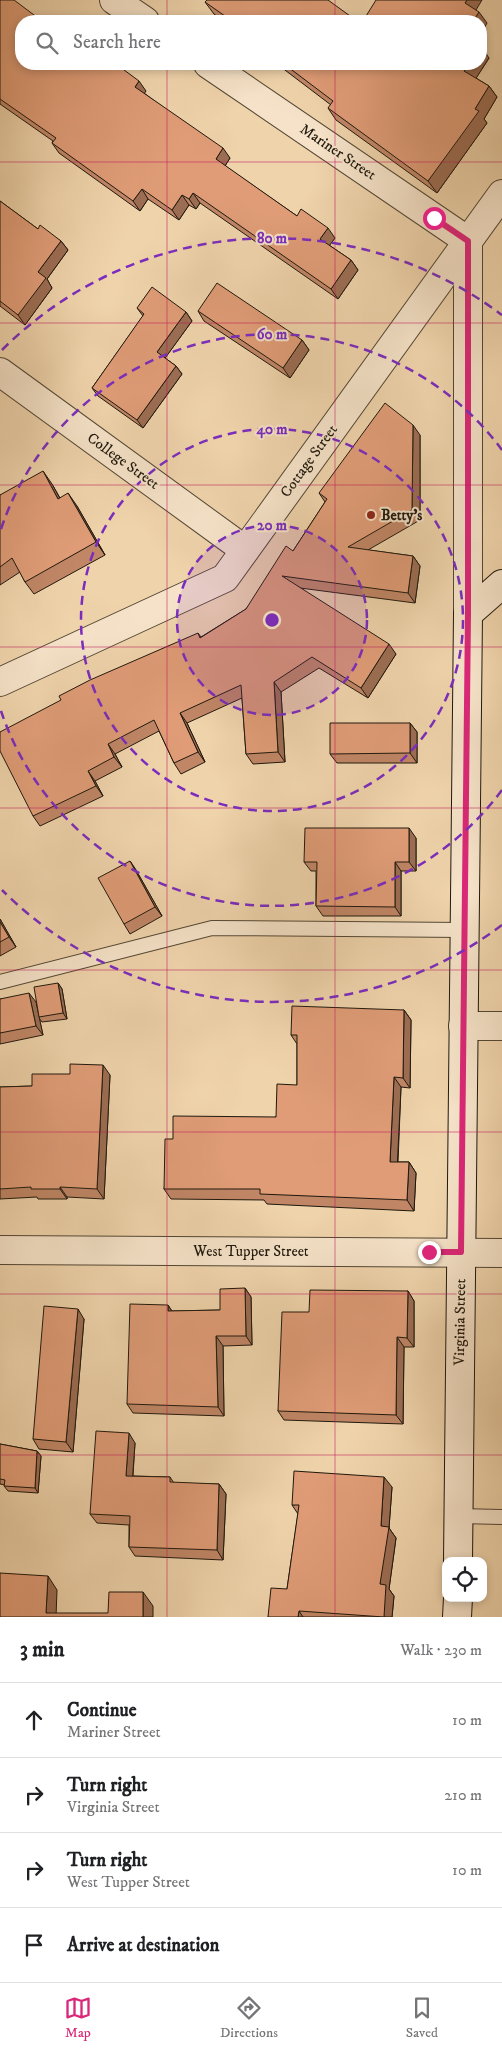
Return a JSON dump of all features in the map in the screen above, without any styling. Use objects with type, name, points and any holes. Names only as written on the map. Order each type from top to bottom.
[{"type":"street","points":[[114,0],[136,15]]},
{"type":"street","name":"Mariner Street","points":[[217,70],[468,241]]},
{"type":"street","points":[[468,241],[502,194]]},
{"type":"street","name":"Cottage Street","points":[[0,682],[225,578],[468,241]]},
{"type":"street","name":"Virginia Street","points":[[458,1557],[468,614],[468,241]]},
{"type":"street","name":"College Street","points":[[0,372],[245,550]]},
{"type":"street","points":[[468,614],[502,584]]},
{"type":"street","points":[[464,1026],[502,1026]]},
{"type":"street","name":"West Tupper Street","points":[[0,1250],[502,1253]]},
{"type":"street","points":[[457,1617],[458,1602]]},
{"type":"lane","points":[[0,982],[212,928],[464,930]]},
{"type":"lane","points":[[458,1516],[502,1517]]},
{"type":"building","points":[[0,0],[14,0],[34,15],[15,15],[15,70],[124,70],[139,81],[135,87],[223,148],[216,159],[297,216],[301,209],[328,228],[320,239],[351,260],[331,289],[193,193],[189,199],[182,195],[172,210],[142,189],[133,201],[52,143],[56,138],[0,99]]},
{"type":"building","points":[[207,0],[328,0],[349,15],[223,15],[205,2]]},
{"type":"building","points":[[376,0],[467,0],[465,3],[479,12],[477,15],[367,15]]},
{"type":"building","points":[[292,70],[465,70],[489,86],[475,109],[479,111],[428,181],[328,108],[333,101]]},
{"type":"building","points":[[0,201],[38,229],[40,225],[61,241],[38,272],[46,278],[18,315],[0,301]]},
{"type":"building","points":[[217,283],[302,340],[283,368],[198,311]]},
{"type":"building","points":[[152,287],[186,312],[157,352],[176,366],[137,420],[92,388],[144,314],[137,308]]},
{"type":"building","points":[[385,403],[413,425],[412,510],[348,547],[413,556],[408,593],[282,576],[389,644],[361,688],[312,657],[274,682],[278,752],[246,754],[241,685],[180,713],[198,752],[174,763],[154,720],[108,744],[114,757],[88,771],[96,786],[33,816],[0,751],[0,732],[61,700],[59,696],[90,680],[198,633],[200,638],[246,609],[286,546],[293,551],[327,499],[319,493]]},
{"type":"building","points":[[43,471],[58,499],[68,493],[96,542],[25,582],[12,558],[0,567],[0,495]]},
{"type":"building","points":[[330,723],[410,723],[410,753],[330,754]]},
{"type":"building","points":[[305,828],[409,828],[409,862],[395,862],[395,907],[316,906],[317,862],[304,862]]},
{"type":"building","points":[[130,861],[155,907],[124,924],[98,878]]},
{"type":"building","points":[[0,922],[9,937],[0,942]]},
{"type":"building","points":[[58,983],[63,1013],[39,1017],[34,987]]},
{"type":"building","points":[[29,993],[36,1026],[0,1033],[0,999]]},
{"type":"building","points":[[292,1006],[404,1010],[403,1078],[394,1077],[390,1162],[409,1162],[407,1200],[260,1194],[260,1189],[164,1189],[165,1139],[173,1139],[173,1116],[276,1117],[277,1084],[297,1085],[297,1035],[291,1035]]},
{"type":"building","points":[[70,1064],[103,1065],[97,1189],[60,1187],[60,1189],[31,1189],[31,1187],[0,1189],[0,1087],[32,1086],[32,1074],[70,1074]]},
{"type":"building","points":[[245,1288],[246,1336],[216,1336],[218,1407],[127,1404],[130,1304],[168,1305],[168,1311],[220,1310],[220,1289]]},
{"type":"building","points":[[310,1290],[408,1291],[407,1338],[397,1337],[396,1415],[278,1411],[282,1312],[309,1312]]},
{"type":"building","points":[[44,1306],[78,1309],[66,1442],[33,1439]]},
{"type":"building","points":[[96,1431],[129,1433],[126,1476],[170,1477],[170,1482],[219,1484],[217,1550],[129,1547],[130,1516],[90,1514]]},
{"type":"building","points":[[0,1444],[37,1451],[35,1488],[4,1486],[5,1480],[0,1479]]},
{"type":"building","points":[[294,1471],[384,1477],[381,1526],[389,1527],[380,1584],[386,1585],[384,1617],[299,1611],[298,1617],[268,1617],[271,1588],[287,1589],[299,1505],[292,1505]]},
{"type":"building","points":[[0,1573],[48,1576],[46,1613],[108,1613],[109,1592],[143,1592],[143,1617],[0,1617]]},
{"type":"place","name":"Betty's","points":[[371,515]]},
{"type":"route","points":[[429,1252],[461,1252],[468,614],[468,241],[434,218]]}]
